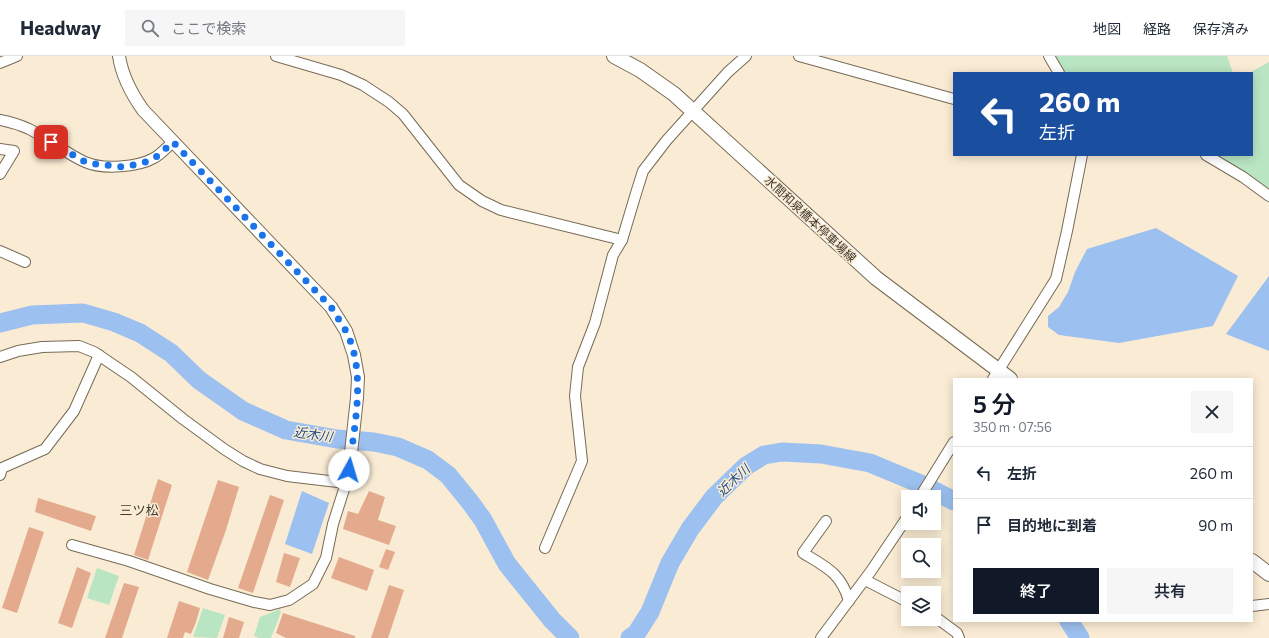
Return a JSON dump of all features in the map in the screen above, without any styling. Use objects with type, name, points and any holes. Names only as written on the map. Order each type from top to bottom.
[{"type":"main road","name":"水間和泉橋本停車場線","points":[[614,56],[640,70],[664,86],[694,111],[871,274],[995,375],[1006,378]]},
{"type":"main road","points":[[1253,562],[1269,574]]},
{"type":"street","points":[[0,63],[17,56]]},
{"type":"street","points":[[72,545],[129,561],[210,589],[254,602],[270,605],[289,600],[313,584],[326,558],[333,524],[349,470],[357,398],[358,377],[354,355],[346,331],[331,307],[143,110],[125,80],[119,56]]},
{"type":"street","points":[[276,56],[341,75],[363,85],[389,102],[403,114],[459,185],[482,201],[501,210],[622,240]]},
{"type":"street","points":[[545,548],[582,461],[575,396],[578,367],[595,323],[613,255],[622,240],[644,171],[666,141],[728,72],[746,56]]},
{"type":"street","points":[[799,56],[953,100]]},
{"type":"street","points":[[1049,56],[1058,72]]},
{"type":"street","points":[[0,120],[14,123],[30,130],[87,163],[101,165],[123,167],[143,163],[155,158],[173,142]]},
{"type":"street","points":[[0,149],[14,151],[0,174]]},
{"type":"street","points":[[995,375],[1056,279],[1082,156]]},
{"type":"street","points":[[1208,156],[1243,177],[1269,196]]},
{"type":"street","points":[[0,251],[25,262]]},
{"type":"street","points":[[0,357],[18,351],[42,347],[79,346],[99,356],[131,377],[183,419],[243,461],[260,469],[287,476],[346,483]]},
{"type":"street","points":[[1,470],[45,449],[74,411],[99,356]]},
{"type":"street","points":[[924,490],[953,444]]},
{"type":"street","points":[[826,521],[802,553],[823,565],[838,577],[846,589],[849,600]]},
{"type":"street","points":[[821,638],[865,580],[901,527]]},
{"type":"street","points":[[865,580],[901,598]]},
{"type":"street","points":[[1253,606],[1269,604]]},
{"type":"street","points":[[941,621],[957,633],[959,638]]},
{"type":"green space","points":[[1050,56],[1227,56],[1233,72],[1058,72]]},
{"type":"green space","points":[[1269,62],[1269,188],[1217,156],[1253,156],[1253,72],[1251,72]]},
{"type":"green space","points":[[97,568],[119,576],[109,605],[87,598]]},
{"type":"green space","points":[[203,608],[225,615],[217,638],[193,637]]},
{"type":"green space","points":[[280,609],[281,612],[271,638],[259,638],[254,636],[260,617]]},
{"type":"water","points":[[1156,228],[1238,276],[1213,326],[1119,343],[1059,335],[1048,327],[1048,316],[1059,307],[1068,292],[1075,272],[1087,249]]},
{"type":"water","points":[[1269,276],[1269,351],[1226,334]]},
{"type":"water","points":[[302,491],[329,503],[312,554],[285,544]]},
{"type":"building","points":[[158,479],[172,485],[148,560],[134,555]]},
{"type":"building","points":[[218,480],[239,487],[226,530],[208,580],[187,572]]},
{"type":"building","points":[[369,491],[385,497],[378,520],[396,526],[389,545],[343,529],[348,511],[358,514]]},
{"type":"building","points":[[270,495],[284,500],[253,593],[238,588]]},
{"type":"building","points":[[38,498],[96,516],[91,531],[35,512]]},
{"type":"building","points":[[29,527],[44,532],[17,613],[2,608]]},
{"type":"building","points":[[386,549],[395,552],[388,570],[379,567]]},
{"type":"building","points":[[284,553],[300,558],[290,587],[276,582]]},
{"type":"building","points":[[339,557],[374,570],[367,591],[331,578]]},
{"type":"building","points":[[77,567],[91,573],[72,628],[58,623]]},
{"type":"building","points":[[124,583],[139,587],[122,638],[105,638]]},
{"type":"building","points":[[389,585],[404,590],[388,638],[371,638]]},
{"type":"building","points":[[179,601],[200,608],[196,622],[191,634],[185,632],[183,638],[167,638]]},
{"type":"building","points":[[283,613],[355,636],[355,638],[286,638],[276,633]]},
{"type":"building","points":[[229,617],[244,622],[239,638],[223,638]]},
{"type":"waterway","name":"近木川","points":[[0,323],[32,315],[83,313],[114,322],[140,333],[171,353],[199,380],[243,411],[286,430],[337,439],[374,442],[398,447],[428,460],[448,475],[470,502],[483,520],[507,564],[552,620],[570,638]]},
{"type":"waterway","name":"近木川","points":[[630,638],[636,634],[650,612],[670,563],[690,529],[714,497],[746,466],[764,455],[782,452],[821,454],[870,463],[923,485],[953,500]]},
{"type":"waterway","name":"近木川","points":[[1070,622],[1080,638]]},
{"type":"district","name":"三ツ松","points":[[139,510]]},
{"type":"route","points":[[51,142],[87,163],[123,167],[143,163],[155,158],[173,142],[331,307],[346,331],[354,355],[358,377],[349,470]]}]
